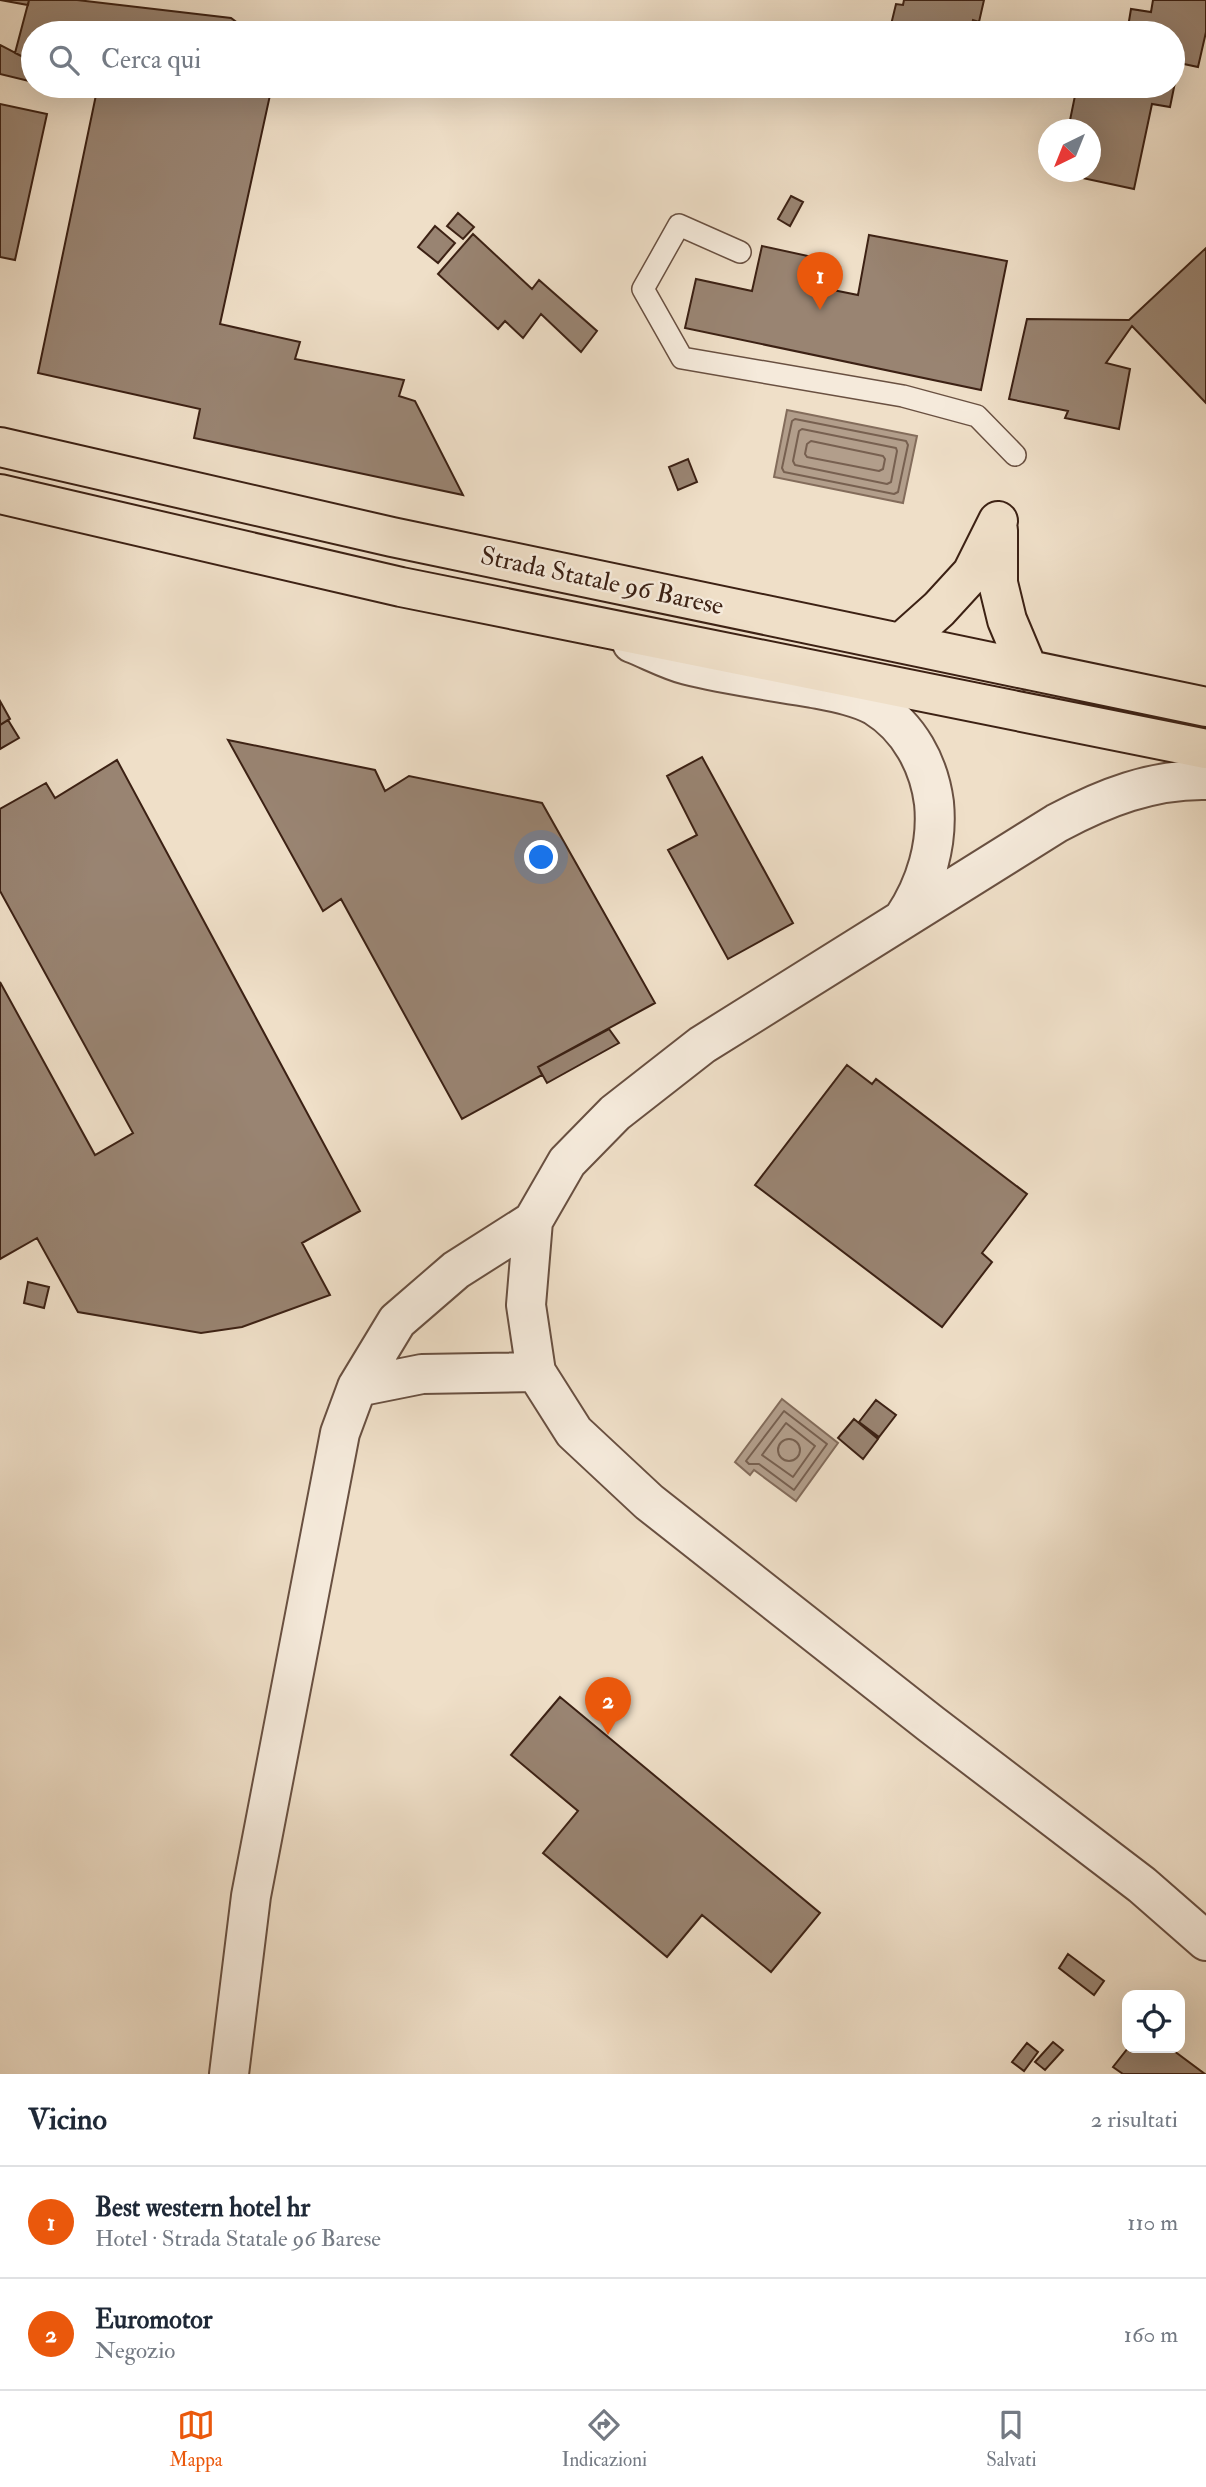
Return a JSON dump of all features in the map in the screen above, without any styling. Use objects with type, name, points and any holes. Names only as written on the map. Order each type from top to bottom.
[{"type":"main road","name":"Strada Statale 96 Barese","points":[[0,447],[392,537],[1206,706]]},
{"type":"main road","name":"Strada Statale 96 Barese","points":[[0,494],[401,587],[1206,749]]},
{"type":"main road","points":[[901,643],[939,609],[972,573],[998,521],[998,583],[1007,620],[1028,670]]},
{"type":"street","points":[[593,626],[685,665],[836,693],[874,705],[897,724],[918,749],[932,788],[936,823],[928,871],[915,902],[902,921]]},
{"type":"street","points":[[1206,780],[1180,780],[1100,800],[1057,822],[702,1045],[615,1113],[567,1162],[533,1220],[526,1305],[536,1372],[574,1432],[649,1502],[931,1724],[1142,1885],[1206,1941]]},
{"type":"street","points":[[229,2074],[253,1883],[340,1433],[357,1387],[397,1321],[456,1270],[533,1220]]},
{"type":"street","points":[[357,1387],[422,1374],[536,1372]]},
{"type":"lane","points":[[740,252],[679,225],[643,289],[682,358],[903,396],[977,416],[1015,455]]},
{"type":"water","points":[[787,410],[917,436],[903,503],[774,477]]},
{"type":"water","points":[[782,1399],[838,1443],[796,1501],[754,1470],[750,1475],[735,1462]]},
{"type":"building","points":[[0,0],[29,0],[28,5]]},
{"type":"building","points":[[29,0],[77,0],[231,18],[235,21],[23,21]]},
{"type":"building","points":[[904,0],[984,0],[979,21],[892,21],[896,4],[903,5]]},
{"type":"building","points":[[1153,0],[1206,0],[1206,32],[1198,67],[1185,64],[1185,21],[1129,21],[1131,9],[1151,12]]},
{"type":"building","points":[[21,30],[21,56],[15,53]]},
{"type":"building","points":[[0,45],[21,56],[21,79],[0,74]]},
{"type":"building","points":[[95,98],[269,98],[220,324],[300,342],[295,359],[404,380],[399,396],[415,401],[463,495],[194,438],[200,409],[38,373]]},
{"type":"building","points":[[1075,98],[1172,98],[1170,107],[1152,104],[1134,189],[1101,182],[1101,119],[1070,119]]},
{"type":"building","points":[[0,104],[47,114],[15,260],[0,257]]},
{"type":"building","points":[[791,196],[803,202],[790,226],[778,219]]},
{"type":"building","points":[[458,213],[474,227],[463,239],[447,226]]},
{"type":"building","points":[[435,226],[455,243],[438,263],[418,247]]},
{"type":"building","points":[[473,234],[532,289],[539,280],[597,331],[581,352],[541,314],[523,338],[505,321],[498,329],[438,274]]},
{"type":"building","points":[[869,235],[1007,261],[981,390],[685,328],[696,279],[752,291],[762,246],[817,258],[813,286],[858,295]]},
{"type":"building","points":[[1206,248],[1206,403],[1132,326],[1106,363],[1130,369],[1119,429],[1065,418],[1068,411],[1009,399],[1027,319],[1129,320]]},
{"type":"building","points":[[688,459],[697,482],[678,490],[669,467]]},
{"type":"building","points":[[0,701],[10,719],[0,725]]},
{"type":"building","points":[[8,720],[19,738],[0,749],[0,725]]},
{"type":"building","points":[[228,740],[375,770],[385,791],[409,776],[542,803],[655,1003],[538,1067],[542,1075],[462,1119],[341,899],[323,911]]},
{"type":"building","points":[[702,757],[793,923],[728,959],[668,850],[697,835],[667,776]]},
{"type":"building","points":[[117,760],[360,1211],[302,1243],[330,1295],[242,1327],[201,1333],[78,1312],[37,1238],[0,1259],[0,982],[95,1155],[133,1133],[0,891],[0,809],[46,783],[55,798]]},
{"type":"building","points":[[609,1029],[619,1043],[547,1083],[538,1067]]},
{"type":"building","points":[[847,1065],[872,1084],[876,1079],[1027,1194],[982,1253],[992,1262],[942,1327],[755,1185]]},
{"type":"building","points":[[28,1282],[49,1287],[44,1308],[24,1303]]},
{"type":"building","points":[[876,1400],[896,1415],[879,1437],[859,1422]]},
{"type":"building","points":[[854,1419],[878,1439],[863,1459],[838,1438]]},
{"type":"building","points":[[560,1697],[820,1913],[771,1972],[702,1915],[667,1957],[543,1853],[578,1811],[511,1755]]},
{"type":"building","points":[[1068,1954],[1104,1981],[1094,1995],[1059,1968]]},
{"type":"building","points":[[1053,2042],[1063,2050],[1045,2070],[1035,2062]]},
{"type":"building","points":[[1027,2043],[1038,2052],[1024,2071],[1012,2062]]},
{"type":"building","points":[[1124,2053],[1177,2053],[1205,2074],[1123,2074],[1113,2067]]},
{"type":"place","name":"Best western hotel hr","points":[[820,310]]},
{"type":"place","name":"Euromotor","points":[[608,1735]]}]
